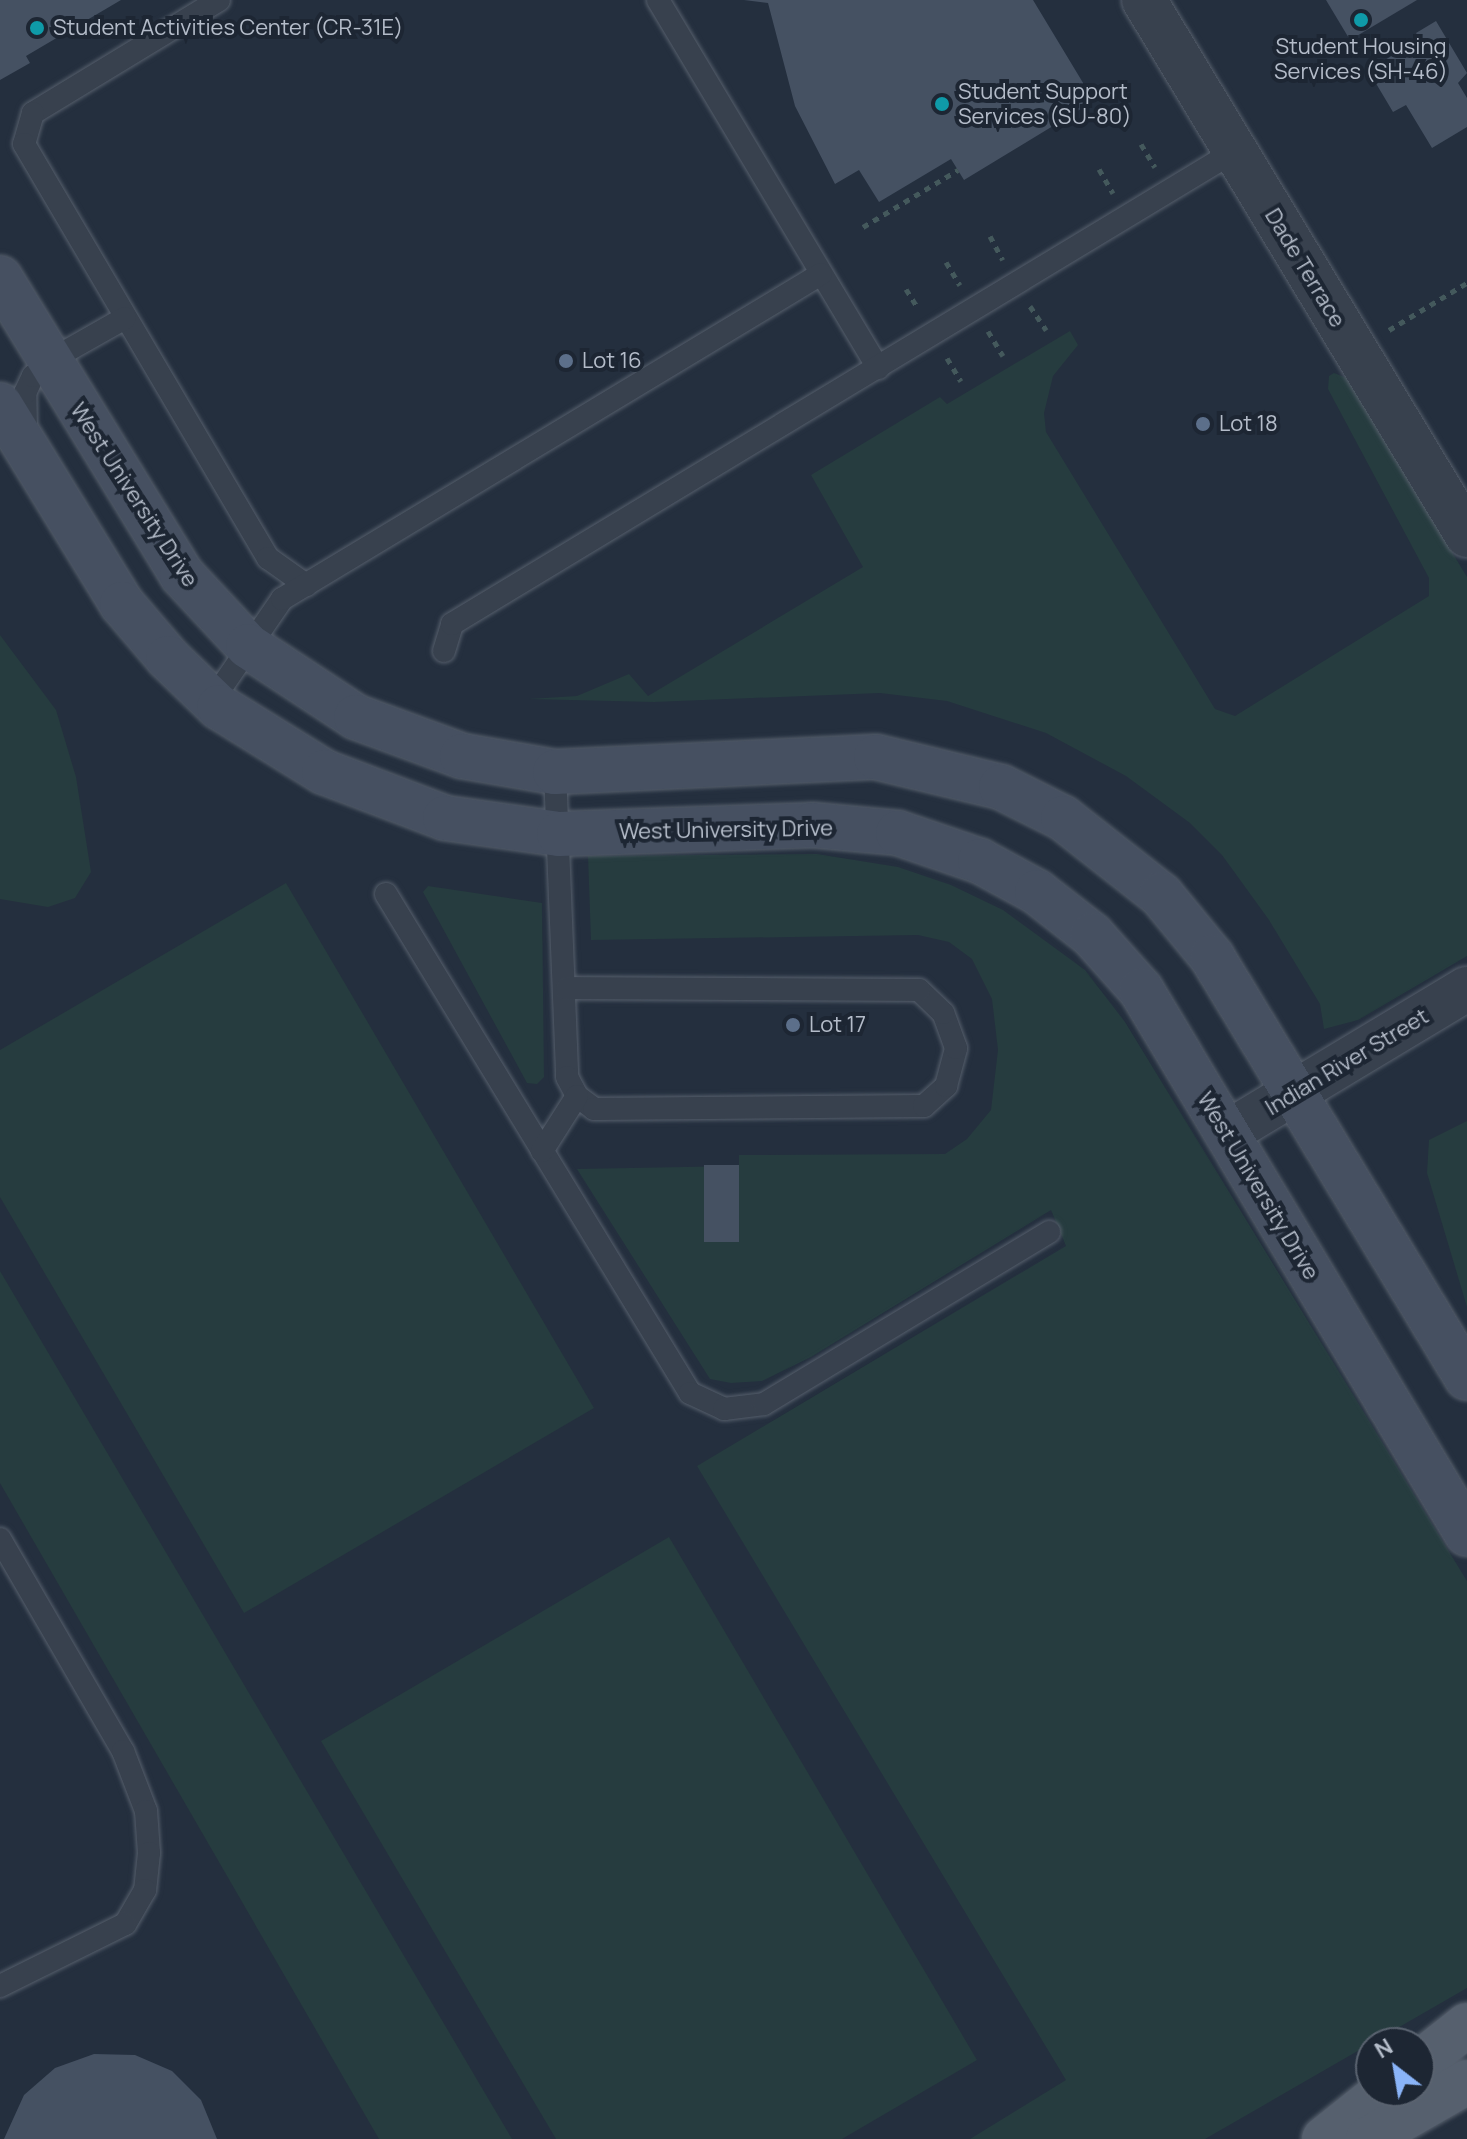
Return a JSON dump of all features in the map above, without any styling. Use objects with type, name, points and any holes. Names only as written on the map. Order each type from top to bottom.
[{"type":"main road","points":[[1435,2050],[1467,2025]]},
{"type":"main road","points":[[1368,2139],[1467,2082]]},
{"type":"main road","points":[[1324,2139],[1364,2107]]},
{"type":"street","name":"Dade Terrace","points":[[1144,0],[1467,535]]},
{"type":"street","name":"West University Drive","points":[[0,278],[182,575],[248,646],[356,717],[462,756],[555,772],[876,757],[1001,787],[1063,818],[1161,895],[1212,957],[1297,1092],[1467,1378]]},
{"type":"street","name":"West University Drive","points":[[0,405],[122,604],[212,701],[324,772],[445,818],[559,834],[812,825],[898,833],[980,861],[1037,892],[1092,935],[1141,990],[1467,1534]]},
{"type":"street","name":"Indian River Street","points":[[1227,1133],[1467,989]]},
{"type":"lane","points":[[219,0],[33,113],[25,128],[27,151],[268,558],[306,585]]},
{"type":"lane","points":[[658,0],[878,368]]},
{"type":"lane","points":[[444,651],[452,624],[1235,151]]},
{"type":"lane","points":[[212,701],[282,599],[821,274]]},
{"type":"lane","points":[[27,450],[25,393],[49,361],[125,318]]},
{"type":"lane","points":[[555,772],[567,988],[567,1077],[577,1096],[594,1109],[924,1106],[946,1086],[956,1048],[943,1013],[919,990],[567,988]]},
{"type":"lane","points":[[386,894],[690,1393],[724,1409],[764,1404],[1049,1232]]},
{"type":"lane","points":[[542,1151],[577,1096]]},
{"type":"lane","points":[[0,1539],[123,1751],[146,1811],[149,1853],[145,1890],[125,1924],[0,1986]]},
{"type":"path","points":[[1141,144],[1160,174]]},
{"type":"path","points":[[1099,169],[1117,198]]},
{"type":"path","points":[[863,227],[958,170]]},
{"type":"path","points":[[990,236],[1006,265]]},
{"type":"path","points":[[946,262],[963,290]]},
{"type":"path","points":[[1376,338],[1467,283]]},
{"type":"path","points":[[906,289],[922,315]]},
{"type":"path","points":[[1027,301],[1046,330]]},
{"type":"path","points":[[985,327],[1003,356]]},
{"type":"path","points":[[943,352],[961,381]]},
{"type":"green space","points":[[1070,331],[1078,345],[1053,376],[1044,413],[1046,432],[1215,709],[1235,716],[1429,596],[1429,578],[1328,389],[1329,376],[1334,373],[1347,378],[1467,577],[1467,956],[1358,1020],[1324,1029],[1320,1004],[1269,920],[1222,855],[1190,823],[1126,776],[1046,733],[947,701],[880,693],[654,702],[528,699],[577,696],[629,674],[648,696],[863,567],[811,475],[940,397],[947,404]]},
{"type":"green space","points":[[0,635],[56,710],[76,777],[91,872],[75,898],[48,907],[0,899]]},
{"type":"green space","points":[[817,854],[898,867],[951,885],[1003,910],[1085,970],[1125,1022],[1467,1581],[1467,1988],[1399,2027],[1355,2027],[1355,2053],[1205,2139],[970,2139],[1066,2080],[697,1466],[1066,1246],[1051,1210],[811,1357],[762,1381],[731,1383],[710,1379],[577,1169],[739,1166],[739,1155],[945,1154],[967,1139],[991,1110],[998,1050],[992,999],[972,959],[949,942],[918,935],[591,940],[588,856]]},
{"type":"green space","points":[[286,883],[594,1408],[244,1613],[0,1197],[0,1050]]},
{"type":"green space","points":[[428,886],[542,903],[544,1077],[537,1084],[527,1083],[423,892]]},
{"type":"green space","points":[[1467,1121],[1467,1307],[1427,1173],[1429,1140]]},
{"type":"green space","points":[[0,1271],[512,2139],[379,2139],[0,1483]]},
{"type":"green space","points":[[669,1537],[977,2060],[842,2139],[556,2139],[321,1741]]},
{"type":"building","name":"Student Activities Center (CR-31E)","points":[[0,0],[121,0],[26,56],[30,63],[0,80]]},
{"type":"building","name":"Student Support Services (SU-80)","points":[[744,0],[1033,0],[1094,101],[964,180],[951,159],[879,202],[859,170],[835,184],[795,106],[768,3]]},
{"type":"building","name":"Student Housing Services (SH-46)","points":[[1326,0],[1417,0],[1350,40]]},
{"type":"building","points":[[1436,21],[1467,73],[1458,83],[1467,98],[1467,127],[1432,148],[1406,105],[1393,112],[1368,70],[1420,39],[1416,33]]},
{"type":"building","points":[[704,1165],[739,1165],[739,1242],[704,1242]]},
{"type":"building","points":[[94,2054],[135,2055],[172,2071],[201,2100],[217,2139],[4,2139],[24,2095],[55,2068]]},
{"type":"place","name":"Student Housing Services (SH-46)","points":[[1361,20]]},
{"type":"place","name":"Student Activities Center (CR-31E)","points":[[37,28]]},
{"type":"place","name":"Student Support Services (SU-80)","points":[[942,104]]},
{"type":"place","name":"Lot 16","points":[[566,361]]},
{"type":"place","name":"Lot 18","points":[[1203,424]]},
{"type":"place","name":"Lot 17","points":[[793,1025]]}]
